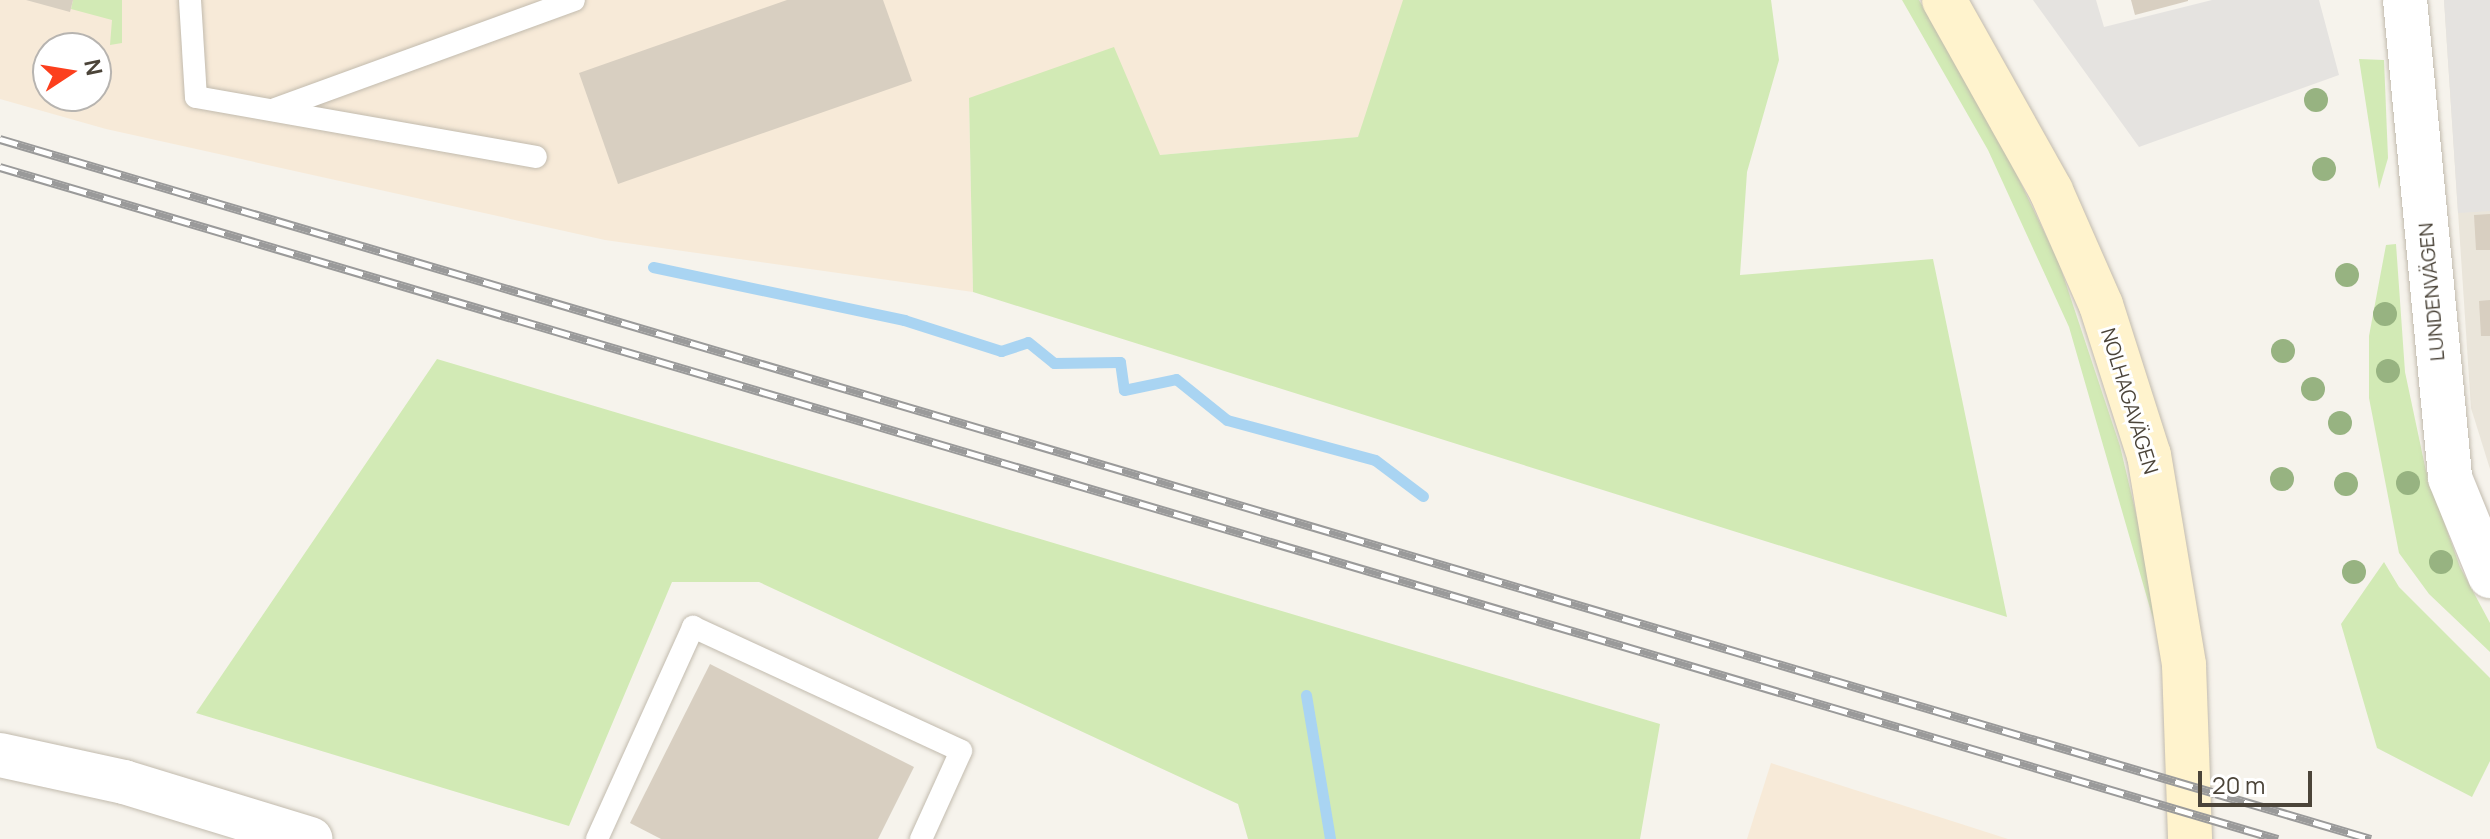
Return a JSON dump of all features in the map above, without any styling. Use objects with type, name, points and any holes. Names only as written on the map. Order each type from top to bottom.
[{"type":"street","name":"NOLHAGAVÄGEN","points":[[1944,0],[2051,191],[2101,305],[2149,455],[2184,665],[2190,839]]},
{"type":"street","name":"LUNDENVÄGEN","points":[[2405,0],[2450,478],[2490,576]]},
{"type":"street","points":[[0,755],[124,782],[310,839]]},
{"type":"lane","points":[[190,0],[196,97],[536,157]]},
{"type":"lane","points":[[272,110],[574,0]]},
{"type":"lane","points":[[597,839],[693,627],[961,751],[921,839]]},
{"type":"shaded area","points":[[0,0],[1403,0],[1404,8],[1359,137],[1160,155],[969,98],[973,292],[605,240],[106,129],[46,112],[112,112],[112,32],[32,32],[32,108],[0,99]]},
{"type":"shaded area","points":[[2033,0],[2096,0],[2104,27],[2212,0],[2319,0],[2339,75],[2139,147]]},
{"type":"shaded area","points":[[2444,0],[2490,0],[2490,469],[2471,408]]},
{"type":"shaded area","points":[[2444,0],[2490,0],[2490,211],[2458,213]]},
{"type":"shaded area","points":[[1771,763],[2008,839],[1747,839]]},
{"type":"green space","points":[[73,0],[122,0],[122,43],[112,45],[112,20],[71,9]]},
{"type":"green space","points":[[1403,0],[1771,0],[1779,60],[1747,172],[1740,275],[1933,259],[2007,617],[973,292],[969,98],[1114,47],[1160,155],[1358,137]]},
{"type":"green space","points":[[1902,0],[1919,0],[2006,152],[2059,263],[2120,446],[2146,556],[2154,622],[2069,327],[1988,150]]},
{"type":"green space","points":[[2359,59],[2384,60],[2388,158],[2379,189]]},
{"type":"green space","points":[[2396,244],[2405,372],[2426,471],[2460,567],[2490,623],[2490,652],[2429,594],[2399,553],[2369,398],[2369,336],[2386,245]]},
{"type":"green space","points":[[437,359],[1660,724],[1640,839],[1248,839],[1238,804],[759,582],[672,582],[569,826],[196,713]]},
{"type":"green space","points":[[2384,562],[2399,587],[2490,678],[2490,761],[2472,797],[2377,748],[2341,624]]},
{"type":"building","points":[[26,0],[73,0],[70,12]]},
{"type":"building","points":[[787,0],[883,0],[912,81],[618,184],[579,73]]},
{"type":"building","points":[[2131,0],[2188,0],[2188,1],[2135,15]]},
{"type":"building","points":[[2490,214],[2490,250],[2476,250],[2474,215]]},
{"type":"building","points":[[2490,300],[2490,336],[2481,336],[2479,301]]},
{"type":"building","points":[[710,664],[914,767],[878,839],[661,839],[630,823]]},
{"type":"waterway","points":[[653,267],[904,320],[1001,351],[1028,342],[1054,363],[1120,362],[1124,390],[1176,379],[1227,420],[1375,460],[1423,496]]},
{"type":"waterway","points":[[1306,695],[1330,839]]},
{"type":"railway","points":[[0,139],[2371,839]]},
{"type":"railway","points":[[0,167],[2278,839]]}]
